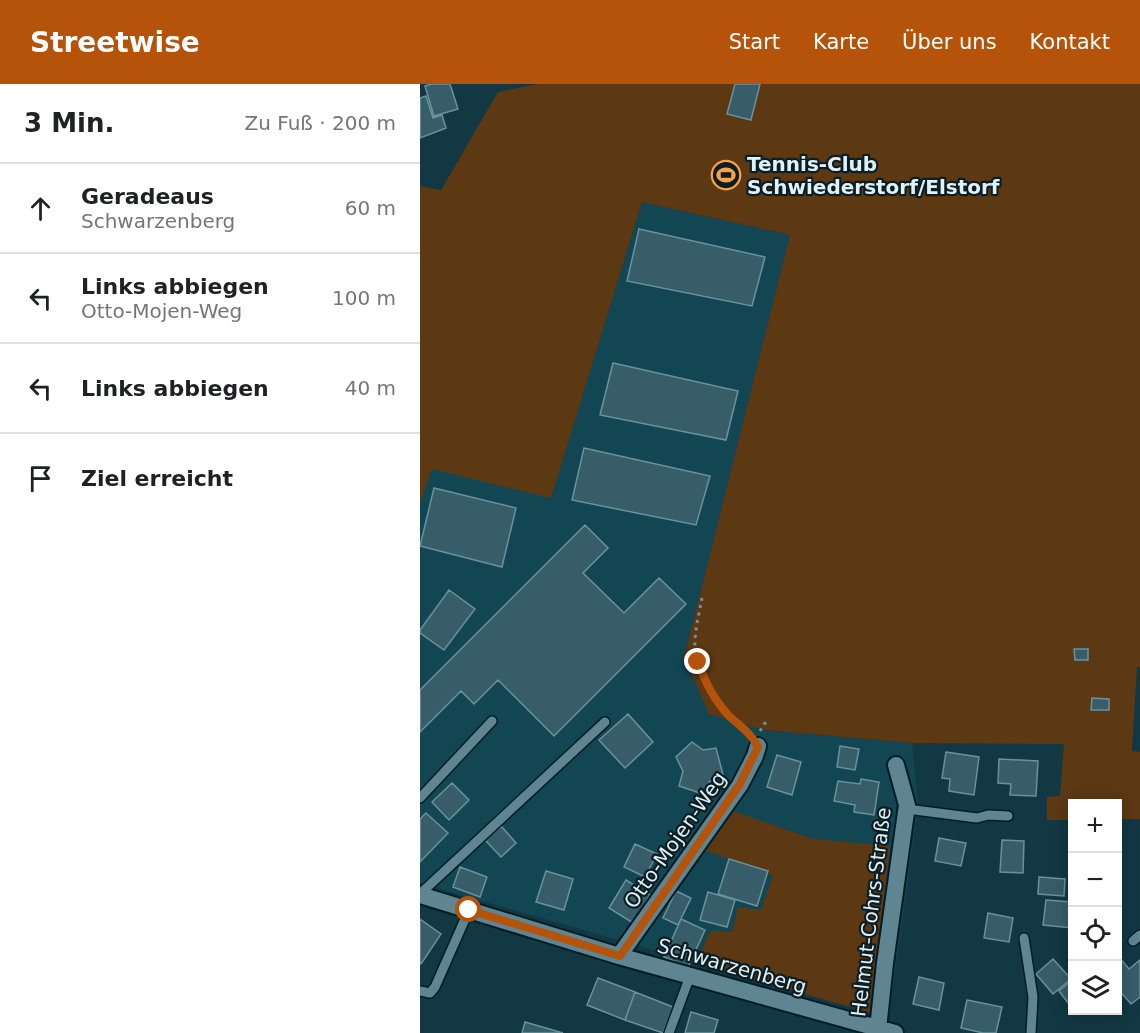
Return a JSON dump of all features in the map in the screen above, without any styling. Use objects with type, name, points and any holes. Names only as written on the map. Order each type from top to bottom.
[{"type":"street","name":"Otto-Mojen-Weg","points":[[620,956],[740,784],[758,746]]},
{"type":"street","name":"Helmut-Cohrs-Straße","points":[[878,1029],[906,809],[896,765]]},
{"type":"street","name":"Schwarzenberg","points":[[420,895],[620,956],[895,1033]]},
{"type":"lane","points":[[420,798],[492,721]]},
{"type":"lane","points":[[420,895],[605,722]]},
{"type":"lane","points":[[906,809],[977,818],[988,815],[1008,816]]},
{"type":"lane","points":[[420,991],[430,993],[435,987],[469,910]]},
{"type":"lane","points":[[1024,938],[1033,997],[1030,1033]]},
{"type":"lane","points":[[669,1033],[690,976]]},
{"type":"path","points":[[702,598],[694,649],[703,677],[710,693],[758,746]]},
{"type":"shaded area","points":[[537,84],[1140,84],[1140,667],[1137,667],[1132,751],[1140,752],[1140,819],[1122,819],[1122,799],[1068,799],[1068,820],[1047,820],[1047,797],[1060,796],[1064,744],[912,743],[765,730],[709,714],[684,658],[790,235],[642,202],[551,498],[432,469],[420,503],[420,186],[441,190],[498,92]]},
{"type":"shaded area","points":[[642,202],[790,235],[684,658],[765,730],[912,743],[918,805],[889,1018],[420,883],[420,503],[431,468],[551,497]]},
{"type":"shaded area","points":[[731,810],[813,839],[890,846],[871,1013],[696,963],[710,931],[732,932],[738,907],[761,910],[773,875],[704,850]]},
{"type":"building","points":[[450,84],[458,109],[434,116],[425,86]]},
{"type":"building","name":"Tennis-Club Schwiederstorf/Elstorf","points":[[735,84],[760,84],[751,120],[727,114]]},
{"type":"building","points":[[426,96],[433,118],[442,115],[446,128],[420,138],[420,98]]},
{"type":"building","points":[[639,229],[765,257],[752,306],[627,281]]},
{"type":"building","points":[[613,363],[738,391],[726,440],[600,415]]},
{"type":"building","points":[[584,448],[710,476],[696,525],[572,500]]},
{"type":"building","points":[[434,488],[516,508],[502,567],[420,546]]},
{"type":"building","points":[[585,525],[608,548],[583,573],[624,613],[659,578],[686,604],[554,736],[498,680],[474,704],[461,691],[420,732],[420,690]]},
{"type":"building","points":[[449,590],[475,609],[444,650],[420,633],[420,630]]},
{"type":"building","points":[[1074,649],[1088,649],[1088,660],[1075,660]]},
{"type":"building","points":[[1092,698],[1109,699],[1109,710],[1091,710]]},
{"type":"building","points":[[628,714],[653,742],[625,768],[599,740]]},
{"type":"building","points":[[692,742],[703,750],[716,748],[723,775],[710,781],[703,794],[679,786],[683,771],[676,757]]},
{"type":"building","points":[[840,746],[859,749],[855,770],[837,767]]},
{"type":"building","points":[[946,752],[979,757],[974,795],[949,791],[950,779],[942,778]]},
{"type":"building","points":[[777,755],[801,762],[792,795],[767,787]]},
{"type":"building","points":[[999,759],[1038,761],[1036,796],[1010,795],[1011,784],[998,783]]},
{"type":"building","points":[[861,779],[879,782],[874,815],[854,812],[855,805],[834,801],[838,781],[860,784]]},
{"type":"building","points":[[452,783],[469,800],[449,820],[432,802]]},
{"type":"building","points":[[426,813],[448,833],[420,862],[420,819]]},
{"type":"building","points":[[501,826],[516,843],[501,857],[485,840]]},
{"type":"building","points":[[939,838],[966,843],[961,866],[935,861]]},
{"type":"building","points":[[1002,840],[1024,841],[1023,873],[1000,872]]},
{"type":"building","points":[[635,844],[657,854],[645,877],[624,867]]},
{"type":"building","points":[[729,859],[768,871],[757,906],[718,894]]},
{"type":"building","points":[[460,867],[487,877],[480,897],[453,887]]},
{"type":"building","points":[[546,871],[573,879],[564,910],[536,902]]},
{"type":"building","points":[[1039,877],[1065,879],[1064,896],[1038,894]]},
{"type":"building","points":[[626,880],[650,895],[633,923],[609,908]]},
{"type":"building","points":[[676,891],[691,898],[678,925],[663,918]]},
{"type":"building","points":[[708,892],[735,900],[727,927],[700,920]]},
{"type":"building","points":[[1046,900],[1068,902],[1068,928],[1043,925]]},
{"type":"building","points":[[988,913],[1013,918],[1009,942],[984,938]]},
{"type":"building","points":[[420,919],[441,934],[421,964],[420,964]]},
{"type":"building","points":[[681,919],[705,930],[688,967],[664,957]]},
{"type":"building","points":[[1053,959],[1068,976],[1068,982],[1053,994],[1036,974]]},
{"type":"building","points":[[1140,960],[1140,997],[1131,1004],[1122,994],[1122,961],[1129,969]]},
{"type":"building","points":[[919,977],[944,983],[939,1010],[913,1004]]},
{"type":"building","points":[[598,978],[635,992],[625,1020],[587,1005]]},
{"type":"building","points":[[1068,983],[1068,1003],[1059,991]]},
{"type":"building","points":[[635,992],[673,1007],[663,1033],[625,1020]]},
{"type":"building","points":[[967,1000],[1002,1007],[996,1033],[983,1033],[961,1028]]},
{"type":"building","points":[[691,1012],[718,1020],[714,1033],[685,1033]]},
{"type":"building","points":[[525,1022],[563,1033],[522,1033]]},
{"type":"place","name":"Tennis-Club Schwiederstorf/Elstorf","points":[[726,175]]},
{"type":"route","points":[[469,910],[620,956],[740,784],[758,747],[752,737],[728,715],[710,693],[698,662]]}]
